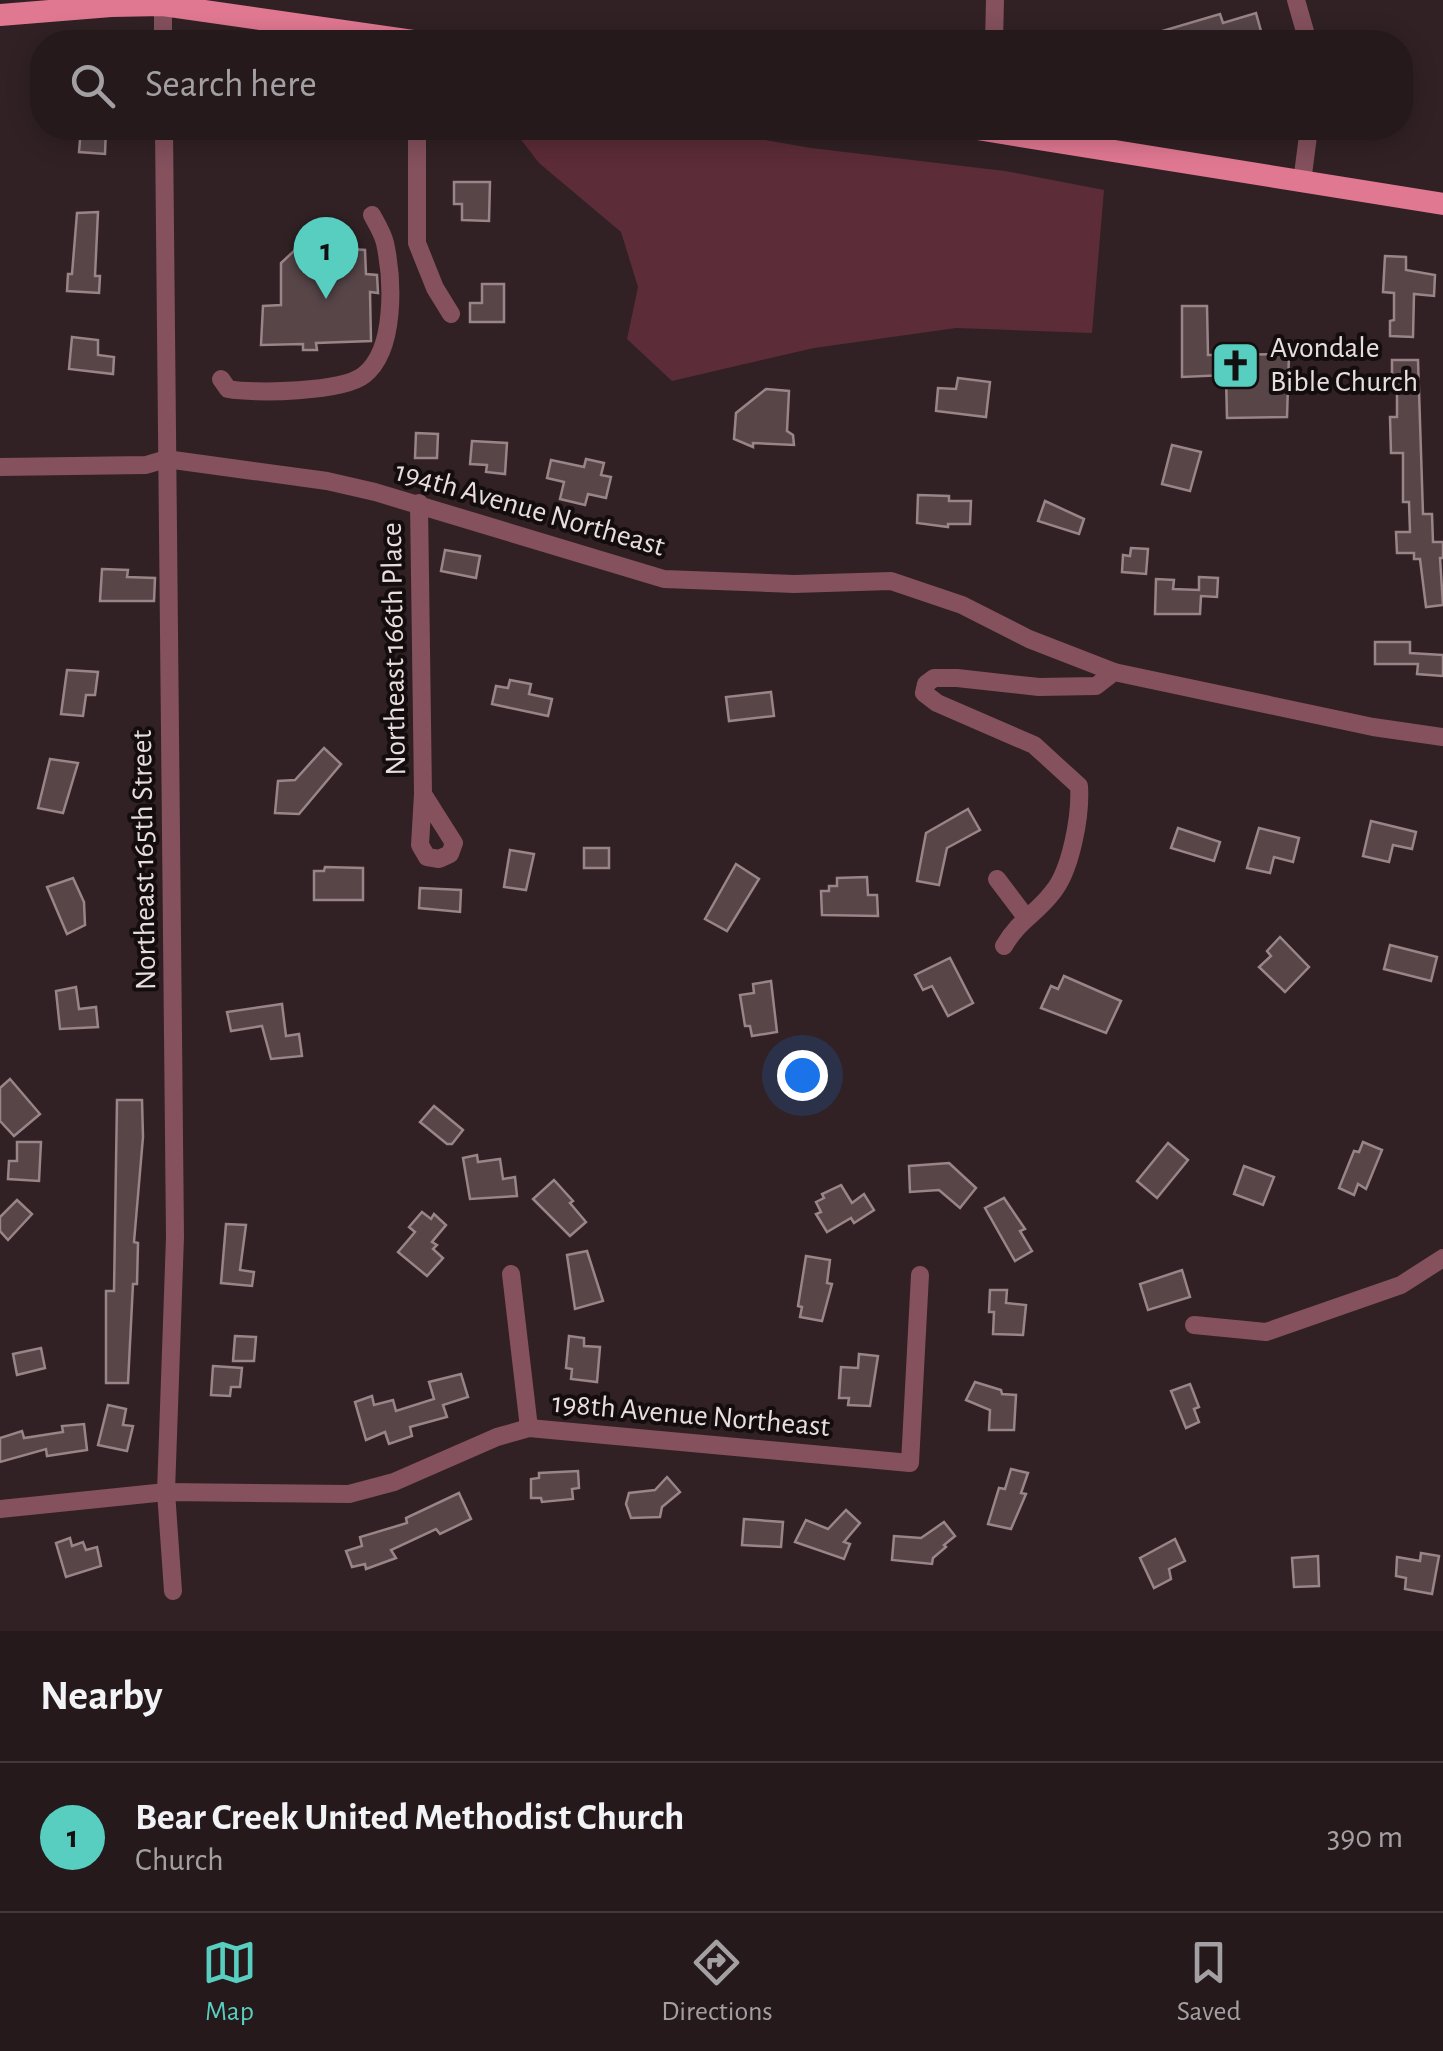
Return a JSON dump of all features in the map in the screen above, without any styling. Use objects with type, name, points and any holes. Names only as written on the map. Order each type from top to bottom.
[{"type":"main road","points":[[0,16],[163,2],[343,30]]},
{"type":"main road","points":[[1054,140],[1443,204]]},
{"type":"street","points":[[994,30],[995,0]]},
{"type":"street","points":[[1296,0],[1305,30]]},
{"type":"street","points":[[163,2],[163,30]]},
{"type":"street","name":"Northeast 165th Street","points":[[164,140],[176,1237],[166,1492],[174,1591]]},
{"type":"street","points":[[417,140],[417,243],[435,288],[452,314]]},
{"type":"street","points":[[1302,182],[1307,140]]},
{"type":"street","points":[[221,379],[228,389],[252,393],[326,387],[362,378],[379,358],[388,335],[385,242],[372,216]]},
{"type":"street","name":"194th Avenue Northeast","points":[[0,468],[146,465],[166,458],[328,481],[419,503],[664,579],[794,584],[892,581],[962,605],[1050,648],[1114,672],[1373,727],[1443,737]]},
{"type":"street","name":"Northeast 166th Place","points":[[419,503],[424,794]]},
{"type":"street","points":[[1004,946],[1025,916],[1054,892],[1081,809],[1078,786],[1034,745],[937,704],[924,693],[926,684],[934,678],[958,678],[1038,687],[1096,686],[1114,672]]},
{"type":"street","points":[[998,879],[1025,916]]},
{"type":"street","points":[[1194,1325],[1266,1332],[1401,1285],[1443,1258]]},
{"type":"street","points":[[510,1274],[528,1428]]},
{"type":"street","name":"198th Avenue Northeast","points":[[0,1509],[166,1492],[349,1494],[394,1482],[496,1437],[528,1428],[910,1463],[920,1275]]},
{"type":"shaded area","points":[[521,140],[764,140],[1005,171],[1104,190],[1092,333],[956,328],[814,348],[672,381],[627,339],[638,287],[621,232],[539,163]]},
{"type":"building","points":[[1256,13],[1261,30],[1166,30],[1220,14],[1223,23]]},
{"type":"building","points":[[80,140],[106,140],[105,154],[79,152]]},
{"type":"building","points":[[454,182],[490,182],[489,221],[462,220],[462,204],[454,204]]},
{"type":"building","points":[[98,212],[95,276],[100,276],[99,293],[67,291],[77,213]]},
{"type":"building","points":[[337,248],[365,250],[366,274],[377,275],[378,293],[370,292],[371,341],[316,343],[317,350],[303,350],[303,344],[261,345],[263,306],[281,305],[281,263],[295,250],[302,259],[336,260]]},
{"type":"building","points":[[1385,256],[1406,257],[1406,270],[1435,275],[1434,296],[1414,294],[1413,337],[1390,336],[1394,293],[1383,292]]},
{"type":"building","points":[[482,284],[504,284],[504,322],[470,322],[470,303],[482,303]]},
{"type":"building","name":"Avondale Bible Church","points":[[1182,306],[1207,306],[1208,355],[1289,354],[1287,417],[1227,418],[1226,375],[1182,377]]},
{"type":"building","points":[[72,337],[98,340],[98,355],[114,357],[113,374],[69,369]]},
{"type":"building","points":[[1392,360],[1418,360],[1423,514],[1432,514],[1433,542],[1443,542],[1443,605],[1426,607],[1420,559],[1414,559],[1414,553],[1397,553],[1396,532],[1410,532],[1409,502],[1403,502],[1403,453],[1391,453],[1390,417],[1397,417],[1397,375],[1392,375]]},
{"type":"building","points":[[958,378],[990,382],[986,417],[936,411],[938,388],[956,389]]},
{"type":"building","points":[[766,389],[789,391],[787,431],[793,435],[794,445],[753,443],[753,447],[734,439],[736,413]]},
{"type":"building","points":[[416,433],[438,434],[437,458],[415,458]]},
{"type":"building","points":[[472,441],[507,443],[505,474],[486,472],[487,465],[470,464]]},
{"type":"building","points":[[1172,445],[1201,452],[1190,491],[1162,484]]},
{"type":"building","points":[[586,459],[604,463],[601,475],[611,477],[606,498],[588,494],[585,505],[560,499],[564,482],[547,478],[551,460],[584,467]]},
{"type":"building","points":[[918,495],[971,501],[970,524],[948,527],[917,523]]},
{"type":"building","points":[[1045,501],[1084,519],[1079,534],[1038,521]]},
{"type":"building","points":[[1131,548],[1148,549],[1146,574],[1122,572],[1123,555],[1130,556]]},
{"type":"building","points":[[445,550],[480,556],[476,578],[441,571]]},
{"type":"building","points":[[102,569],[128,570],[127,577],[155,578],[154,601],[100,601]]},
{"type":"building","points":[[1199,577],[1218,578],[1217,597],[1201,596],[1200,614],[1155,614],[1156,579],[1174,580],[1173,589],[1199,590]]},
{"type":"building","points":[[1375,642],[1410,642],[1410,653],[1443,655],[1443,676],[1417,674],[1418,664],[1375,664]]},
{"type":"building","points":[[67,670],[98,672],[95,695],[86,695],[83,716],[61,714]]},
{"type":"building","points":[[510,680],[531,684],[529,694],[552,699],[548,716],[492,704],[496,686],[508,688]]},
{"type":"building","points":[[771,692],[774,716],[729,721],[726,697]]},
{"type":"building","points":[[324,748],[341,764],[299,814],[275,813],[278,781],[295,780]]},
{"type":"building","points":[[50,759],[78,763],[63,813],[38,808]]},
{"type":"building","points":[[968,809],[980,830],[947,848],[939,885],[917,881],[926,833]]},
{"type":"building","points":[[1371,821],[1416,832],[1412,849],[1393,845],[1389,862],[1363,856]]},
{"type":"building","points":[[1178,828],[1220,842],[1214,861],[1171,848]]},
{"type":"building","points":[[1259,828],[1299,838],[1293,862],[1274,857],[1270,873],[1247,868]]},
{"type":"building","points":[[584,848],[609,848],[609,868],[584,868]]},
{"type":"building","points":[[510,850],[534,854],[526,890],[504,887]]},
{"type":"building","points":[[736,864],[759,879],[727,931],[705,919]]},
{"type":"building","points":[[325,867],[363,868],[363,900],[314,900],[314,871],[324,871]]},
{"type":"building","points":[[867,877],[868,895],[877,895],[878,916],[822,915],[821,891],[837,886],[837,878]]},
{"type":"building","points":[[73,878],[84,902],[85,925],[67,934],[47,887]]},
{"type":"building","points":[[420,888],[461,890],[460,912],[419,908]]},
{"type":"building","points":[[1280,937],[1309,967],[1285,992],[1259,967],[1271,956],[1267,951]]},
{"type":"building","points":[[1390,945],[1437,957],[1431,981],[1384,969]]},
{"type":"building","points":[[950,958],[973,1003],[948,1016],[932,986],[923,990],[915,975]]},
{"type":"building","points":[[1064,976],[1121,1001],[1106,1033],[1041,1008],[1051,986],[1058,989]]},
{"type":"building","points":[[771,981],[777,1032],[752,1036],[750,1026],[745,1026],[740,995],[754,993],[753,984]]},
{"type":"building","points":[[76,987],[79,1009],[96,1007],[98,1027],[60,1029],[56,991]]},
{"type":"building","points":[[282,1004],[286,1036],[299,1034],[302,1056],[271,1059],[262,1026],[231,1031],[227,1012]]},
{"type":"building","points":[[10,1079],[40,1114],[14,1136],[0,1121],[0,1088]]},
{"type":"building","points":[[117,1100],[142,1100],[143,1137],[128,1383],[106,1383],[106,1291],[114,1291]]},
{"type":"building","points":[[434,1106],[463,1130],[452,1144],[420,1122]]},
{"type":"building","points":[[17,1142],[41,1142],[39,1181],[8,1179],[9,1161],[17,1161]]},
{"type":"building","points":[[1363,1142],[1382,1150],[1366,1189],[1358,1184],[1354,1195],[1339,1188],[1354,1151],[1359,1152]]},
{"type":"building","points":[[1168,1143],[1188,1160],[1157,1198],[1137,1181]]},
{"type":"building","points":[[477,1155],[478,1162],[500,1159],[503,1179],[515,1177],[517,1196],[470,1199],[463,1158]]},
{"type":"building","points":[[949,1163],[976,1188],[960,1208],[939,1190],[910,1192],[909,1166]]},
{"type":"building","points":[[1244,1166],[1274,1177],[1263,1205],[1234,1194]]},
{"type":"building","points":[[554,1180],[586,1222],[570,1236],[533,1199]]},
{"type":"building","points":[[841,1185],[852,1203],[864,1194],[874,1210],[854,1223],[851,1218],[827,1232],[816,1214],[821,1212],[816,1202],[824,1198],[822,1194]]},
{"type":"building","points":[[1004,1198],[1025,1229],[1020,1231],[1032,1251],[1015,1261],[985,1208]]},
{"type":"building","points":[[17,1200],[32,1214],[8,1240],[0,1231],[0,1217]]},
{"type":"building","points":[[422,1212],[431,1219],[434,1214],[446,1225],[432,1242],[437,1245],[433,1249],[443,1258],[427,1276],[398,1252],[415,1232],[409,1227]]},
{"type":"building","points":[[226,1224],[246,1225],[240,1270],[254,1272],[252,1286],[221,1283]]},
{"type":"building","points":[[587,1251],[603,1301],[575,1309],[567,1255]]},
{"type":"building","points":[[806,1256],[830,1260],[827,1283],[832,1284],[822,1321],[800,1317],[802,1307],[798,1306]]},
{"type":"building","points":[[1182,1270],[1190,1297],[1148,1310],[1140,1284]]},
{"type":"building","points":[[990,1290],[1007,1290],[1006,1303],[1026,1305],[1023,1335],[993,1334]]},
{"type":"building","points":[[235,1336],[256,1337],[254,1361],[233,1361]]},
{"type":"building","points":[[569,1336],[584,1338],[584,1346],[600,1347],[597,1382],[571,1379],[572,1369],[566,1368]]},
{"type":"building","points":[[41,1348],[45,1368],[17,1375],[13,1354]]},
{"type":"building","points":[[859,1354],[878,1356],[870,1406],[848,1405],[849,1398],[839,1398],[841,1367],[858,1368]]},
{"type":"building","points":[[213,1366],[242,1368],[240,1387],[231,1387],[230,1396],[211,1395]]},
{"type":"building","points":[[461,1374],[468,1397],[443,1405],[447,1417],[410,1427],[412,1436],[389,1444],[385,1432],[366,1440],[355,1402],[372,1396],[374,1405],[393,1400],[396,1411],[434,1399],[429,1382]]},
{"type":"building","points":[[975,1382],[1001,1390],[1002,1394],[1016,1395],[1014,1430],[989,1430],[990,1410],[966,1400]]},
{"type":"building","points":[[1190,1384],[1199,1407],[1194,1409],[1199,1422],[1186,1428],[1171,1391]]},
{"type":"building","points":[[108,1405],[126,1409],[123,1425],[133,1426],[127,1451],[98,1445]]},
{"type":"building","points":[[84,1424],[87,1450],[47,1456],[46,1449],[0,1462],[0,1438],[22,1431],[24,1438],[63,1432],[62,1426]]},
{"type":"building","points":[[1011,1469],[1028,1473],[1021,1493],[1026,1494],[1011,1529],[988,1524],[999,1488],[1005,1489]]},
{"type":"building","points":[[578,1471],[579,1488],[572,1489],[573,1499],[542,1502],[541,1498],[531,1498],[531,1479],[539,1478],[539,1473]]},
{"type":"building","points":[[667,1477],[680,1492],[662,1507],[660,1517],[631,1518],[626,1504],[629,1493],[655,1490]]},
{"type":"building","points":[[459,1493],[471,1519],[440,1534],[436,1529],[391,1550],[396,1558],[366,1569],[365,1564],[352,1567],[346,1551],[362,1546],[360,1537],[407,1523],[406,1518]]},
{"type":"building","points":[[846,1510],[860,1523],[844,1542],[850,1544],[844,1559],[795,1542],[806,1520],[828,1529]]},
{"type":"building","points":[[744,1519],[783,1522],[781,1547],[742,1545]]},
{"type":"building","points":[[944,1522],[955,1536],[933,1558],[932,1564],[892,1560],[894,1536],[921,1538]]},
{"type":"building","points":[[70,1538],[72,1546],[83,1542],[86,1550],[97,1547],[101,1566],[66,1577],[56,1543]]},
{"type":"building","points":[[1175,1539],[1185,1561],[1169,1569],[1171,1579],[1154,1588],[1140,1558]]},
{"type":"building","points":[[1421,1553],[1439,1556],[1432,1594],[1405,1589],[1406,1578],[1396,1576],[1397,1557],[1420,1561]]},
{"type":"building","points":[[1318,1556],[1319,1586],[1294,1587],[1292,1558]]},
{"type":"place","name":"Bear Creek United Methodist Church","points":[[326,299]]},
{"type":"place","name":"Avondale Bible Church","points":[[1235,365]]}]
